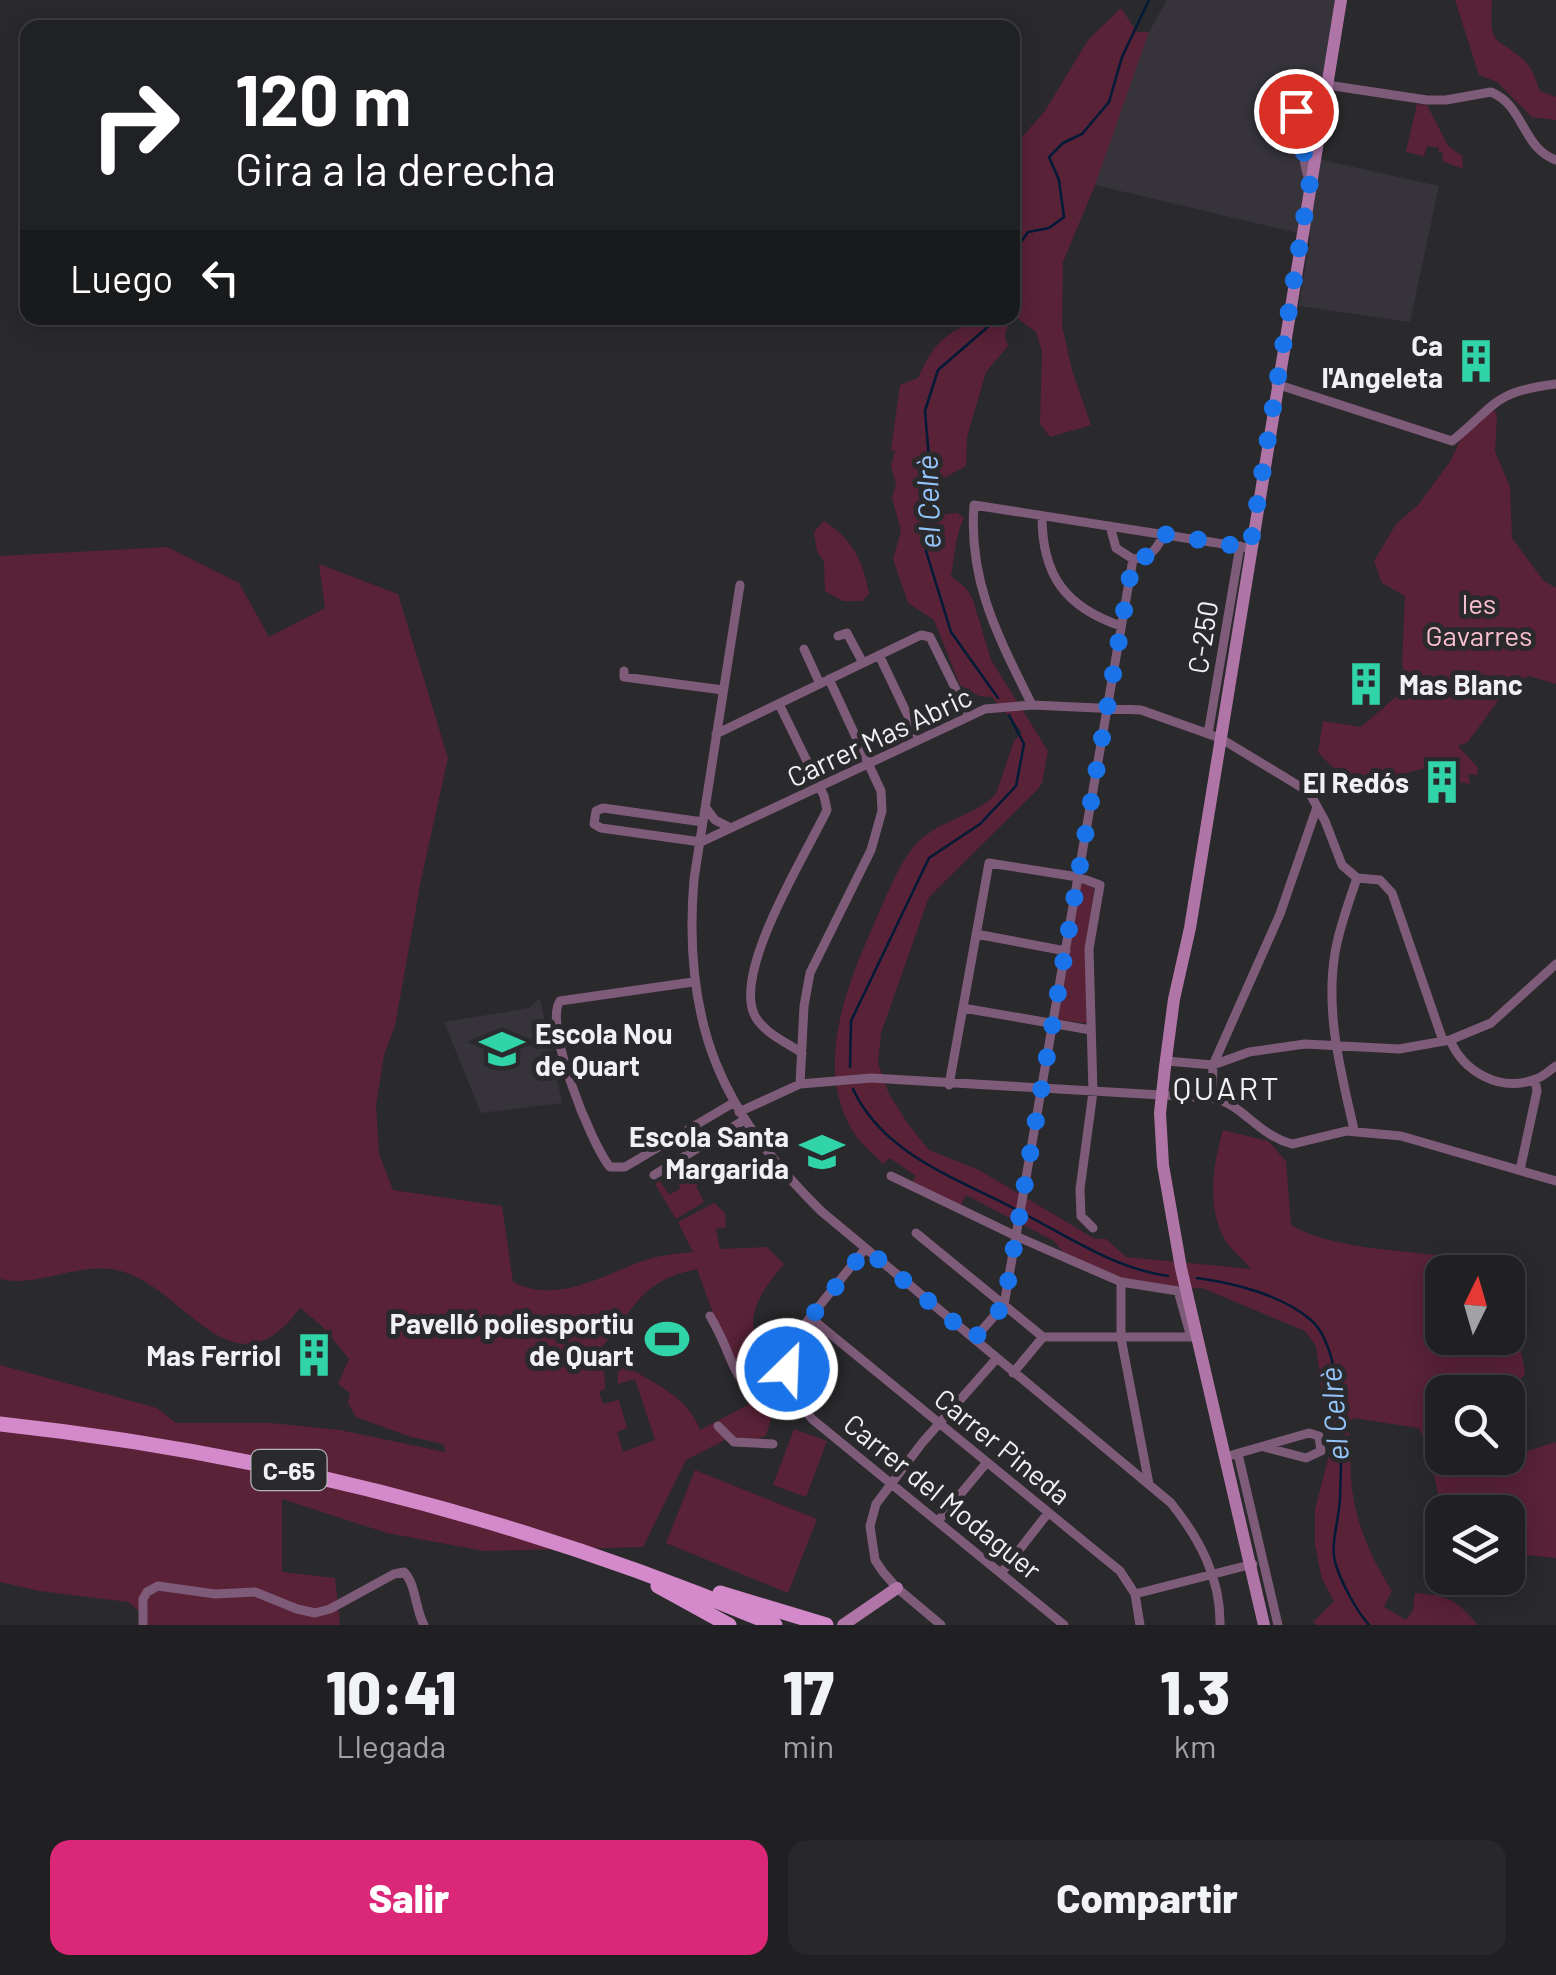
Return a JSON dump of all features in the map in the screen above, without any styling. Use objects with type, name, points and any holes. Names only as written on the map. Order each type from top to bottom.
[{"type":"main road","name":"C-250","points":[[1264,1625],[1256,1563],[1231,1455],[1194,1337],[1163,1164],[1162,1095],[1214,736],[1340,0]]},
{"type":"main road","name":"C-65","points":[[0,1424],[189,1450],[462,1513],[671,1582],[775,1625]]},
{"type":"main road","points":[[572,1547],[586,1558],[647,1580],[728,1625]]},
{"type":"main road","points":[[671,1582],[826,1625]]},
{"type":"main road","points":[[843,1625],[897,1588]]},
{"type":"street","points":[[1327,84],[1427,100],[1491,92],[1509,104],[1542,155],[1556,160]]},
{"type":"street","points":[[1296,111],[1304,122],[1302,163],[1310,182]]},
{"type":"street","points":[[1276,384],[1452,441],[1496,398],[1520,388],[1556,384]]},
{"type":"street","points":[[1032,705],[997,637],[979,582],[971,540],[974,505],[1245,547]]},
{"type":"street","points":[[1042,516],[1046,557],[1054,578],[1080,607],[1096,618],[1121,626]]},
{"type":"street","points":[[1110,526],[1116,548],[1133,559],[1151,554],[1159,547],[1163,534]]},
{"type":"street","points":[[974,1339],[1004,1305],[1018,1238],[1133,559]]},
{"type":"street","points":[[740,585],[690,924],[694,982],[708,1043],[739,1112],[775,1162],[809,1199],[1171,1503],[1187,1524],[1212,1574],[1220,1625]]},
{"type":"street","points":[[838,636],[846,632],[863,663]]},
{"type":"street","points":[[716,734],[921,635],[930,637],[968,714]]},
{"type":"street","points":[[800,1084],[810,973],[871,850],[882,811],[881,791],[868,764],[804,649]]},
{"type":"street","points":[[879,655],[919,738]]},
{"type":"street","points":[[624,672],[624,677],[723,690]]},
{"type":"street","points":[[779,704],[827,810],[765,933],[754,964],[752,988],[755,1017],[767,1030],[802,1053]]},
{"type":"street","name":"Carrer Mas Abric","points":[[701,842],[968,714],[1032,705],[1142,710],[1214,736],[1309,792],[1318,806]]},
{"type":"street","points":[[1318,806],[1336,854],[1357,878],[1380,880],[1392,893],[1447,1041],[1458,1060],[1480,1077],[1507,1082],[1535,1080],[1556,1066]]},
{"type":"street","points":[[1212,1098],[1213,1065],[1280,914],[1318,806]]},
{"type":"street","points":[[701,842],[594,824],[596,811],[603,808],[703,822]]},
{"type":"street","points":[[706,808],[723,826],[734,828]]},
{"type":"street","points":[[949,1084],[989,862],[1078,877],[1100,885],[1089,949],[1093,1092],[1080,1189],[1081,1216],[1092,1228]]},
{"type":"street","points":[[1354,1130],[1336,1046],[1331,995],[1335,951],[1357,878]]},
{"type":"street","points":[[976,934],[1066,951]]},
{"type":"street","points":[[1166,1061],[1213,1065],[1248,1052],[1305,1044],[1399,1048],[1447,1041],[1491,1023],[1556,964]]},
{"type":"street","points":[[694,982],[560,1000],[555,1012],[558,1037],[584,1115],[610,1167],[625,1167],[800,1084],[871,1078],[1212,1098],[1233,1104],[1250,1123],[1292,1144],[1354,1130],[1427,1142],[1452,1153],[1556,1181]]},
{"type":"street","points":[[964,1008],[1091,1030]]},
{"type":"street","points":[[1520,1170],[1537,1090],[1535,1080]]},
{"type":"street","points":[[654,1175],[739,1112]]},
{"type":"street","points":[[891,1176],[1018,1238],[1121,1282],[1178,1291],[1194,1337],[1043,1338],[916,1233]]},
{"type":"street","points":[[710,1316],[745,1387],[787,1411],[796,1401],[788,1384],[790,1350],[796,1336],[866,1249]]},
{"type":"street","points":[[1121,1282],[1121,1338],[1149,1484]]},
{"type":"street","name":"Carrer Pineda","points":[[812,1319],[1120,1571],[1135,1594]]},
{"type":"street","points":[[1013,1373],[1043,1338]]},
{"type":"street","points":[[941,1625],[897,1588],[875,1560],[871,1536],[876,1504],[939,1423],[997,1358]]},
{"type":"street","name":"Carrer del Modaguer","points":[[796,1401],[1064,1625]]},
{"type":"street","points":[[718,1426],[734,1442],[774,1444]]},
{"type":"street","points":[[1231,1455],[1308,1433],[1319,1436],[1321,1451],[1306,1458],[1264,1447]]},
{"type":"street","points":[[938,1521],[987,1462]]},
{"type":"street","points":[[1002,1572],[1048,1513]]},
{"type":"street","points":[[1140,1625],[1135,1594],[1256,1563],[1278,1625]]},
{"type":"street","points":[[142,1625],[143,1599],[158,1586],[215,1594],[255,1592],[297,1609],[316,1612],[330,1609],[404,1572],[411,1579],[417,1612],[424,1625]]},
{"type":"shaded area","points":[[1167,0],[1335,0],[1309,157],[1439,186],[1410,322],[1299,306],[1310,236],[1095,185],[1149,32]]},
{"type":"shaded area","name":"Escola Nou de Quart","points":[[540,998],[562,1103],[481,1113],[444,1022],[529,1008]]},
{"type":"green space","points":[[1455,0],[1492,0],[1493,34],[1528,64],[1540,91],[1556,97],[1556,120],[1532,117],[1497,82],[1479,75]]},
{"type":"green space","points":[[1121,8],[1137,32],[1149,32],[1095,185],[1063,262],[1062,326],[1091,425],[1050,437],[1040,424],[1042,351],[1036,332],[1020,320],[1020,139],[1045,111],[1088,40]]},
{"type":"green space","points":[[1417,104],[1427,105],[1448,146],[1462,156],[1463,169],[1442,161],[1439,148],[1427,146],[1424,156],[1406,152]]},
{"type":"green space","points":[[966,325],[1008,325],[1005,336],[1008,346],[986,372],[967,437],[966,466],[934,483],[939,515],[957,513],[964,518],[951,576],[973,600],[991,660],[1048,751],[1038,789],[929,897],[881,1033],[878,1063],[889,1094],[929,1150],[979,1170],[1095,1239],[1106,1239],[1126,1257],[1251,1269],[1225,1240],[1215,1213],[1214,1171],[1223,1130],[1268,1141],[1286,1161],[1291,1225],[1328,1240],[1432,1255],[1425,1255],[1425,1355],[1522,1355],[1525,1374],[1425,1375],[1425,1440],[1418,1428],[1354,1418],[1348,1423],[1351,1479],[1364,1537],[1392,1591],[1384,1607],[1406,1620],[1413,1610],[1415,1593],[1436,1596],[1457,1604],[1478,1625],[1313,1622],[1334,1601],[1322,1579],[1315,1545],[1315,1509],[1330,1452],[1316,1346],[1305,1331],[1202,1288],[1175,1289],[1126,1279],[1067,1257],[1054,1241],[966,1195],[960,1207],[912,1182],[916,1176],[890,1158],[883,1164],[856,1136],[843,1111],[836,1084],[838,1029],[853,975],[893,881],[918,842],[996,794],[1014,741],[1022,732],[992,697],[979,696],[960,685],[934,620],[908,603],[893,559],[901,531],[892,497],[896,485],[891,466],[900,385],[918,378],[942,341]]},
{"type":"green space","name":"les Gavarres","points":[[1494,410],[1495,451],[1510,487],[1512,538],[1543,580],[1556,588],[1556,684],[1529,676],[1508,687],[1468,742],[1458,746],[1478,768],[1477,775],[1468,774],[1470,784],[1459,782],[1449,765],[1378,780],[1350,777],[1318,752],[1323,721],[1361,727],[1406,688],[1402,663],[1405,596],[1382,583],[1374,561],[1396,524],[1418,505],[1451,460],[1461,438],[1487,411]]},
{"type":"green space","points":[[824,521],[849,543],[860,561],[869,594],[862,601],[843,601],[825,591],[824,562],[817,551],[814,532]]},
{"type":"green space","points":[[167,547],[239,583],[269,637],[325,608],[319,564],[398,594],[448,758],[376,1105],[379,1154],[393,1190],[502,1206],[513,1282],[529,1288],[578,1286],[646,1260],[693,1252],[678,1222],[714,1203],[725,1213],[726,1227],[716,1229],[720,1249],[767,1247],[784,1264],[763,1292],[753,1323],[759,1345],[781,1389],[767,1401],[775,1406],[766,1435],[754,1441],[727,1439],[686,1460],[643,1547],[484,1551],[387,1533],[282,1499],[282,1572],[335,1578],[340,1625],[147,1625],[147,1610],[138,1610],[128,1602],[0,1582],[0,1365],[157,1408],[176,1423],[271,1423],[340,1430],[445,1452],[444,1444],[356,1417],[348,1403],[350,1393],[338,1384],[349,1359],[322,1326],[300,1308],[275,1334],[252,1344],[229,1341],[141,1279],[116,1270],[87,1269],[29,1280],[0,1279],[0,556]],"holes":[[[697,1269],[712,1310],[710,1316],[745,1387],[759,1399],[700,1430],[678,1399],[622,1364],[618,1384],[635,1379],[655,1440],[623,1452],[617,1432],[627,1428],[619,1400],[603,1404],[599,1392],[605,1389],[604,1355],[600,1349],[649,1289],[677,1275]]]},
{"type":"green space","points":[[1081,883],[1094,888],[1086,948],[1087,1023],[1058,1020]]},
{"type":"green space","points":[[694,1165],[706,1179],[696,1186],[704,1202],[676,1219],[655,1184],[660,1181],[669,1195],[681,1188],[673,1175],[674,1168],[687,1183],[700,1175]]},
{"type":"green space","points":[[794,1429],[827,1441],[806,1497],[773,1485]]},
{"type":"green space","points":[[1556,1442],[1556,1558],[1525,1555],[1525,1495],[1439,1495],[1434,1475],[1525,1475],[1525,1451]]},
{"type":"green space","points":[[695,1470],[817,1519],[788,1593],[666,1543]]},
{"type":"waterway","name":"el Celrè","points":[[1020,243],[1028,232],[1049,228],[1064,217],[1059,180],[1049,157],[1063,143],[1082,134],[1109,102],[1122,57],[1149,0]]},
{"type":"waterway","name":"el Celrè","points":[[990,325],[938,370],[925,411],[929,459],[926,551],[951,632],[998,698]]},
{"type":"waterway","name":"el Celrè","points":[[850,1067],[851,1021],[929,858],[980,824],[1016,786],[1024,744],[1009,715]]},
{"type":"waterway","name":"el Celrè","points":[[853,1089],[866,1112],[902,1147],[946,1175],[1015,1209]]},
{"type":"waterway","name":"el Celrè","points":[[1028,1216],[1113,1260],[1168,1276]]},
{"type":"waterway","name":"el Celrè","points":[[1197,1278],[1272,1297],[1299,1311],[1322,1334],[1336,1378],[1341,1430],[1334,1557],[1346,1588],[1369,1625]]},
{"type":"place","name":"Ca l'Angeleta","points":[[1476,361]]},
{"type":"place","name":"Mas Blanc","points":[[1366,684]]},
{"type":"place","name":"El Redós","points":[[1442,782]]},
{"type":"place","name":"Escola Nou de Quart","points":[[502,1049]]},
{"type":"place","name":"Escola Santa Margarida","points":[[822,1152]]},
{"type":"place","name":"Pavelló poliesportiu de Quart","points":[[667,1339]]},
{"type":"place","name":"Mas Ferriol","points":[[314,1355]]},
{"type":"district","name":"QUART","points":[[1227,1087]]},
{"type":"route","points":[[787,1369],[796,1336],[866,1249],[974,1339],[1004,1305],[1133,559],[1151,554],[1159,547],[1163,534],[1250,548],[1310,182],[1302,163],[1304,122],[1296,111]]}]
